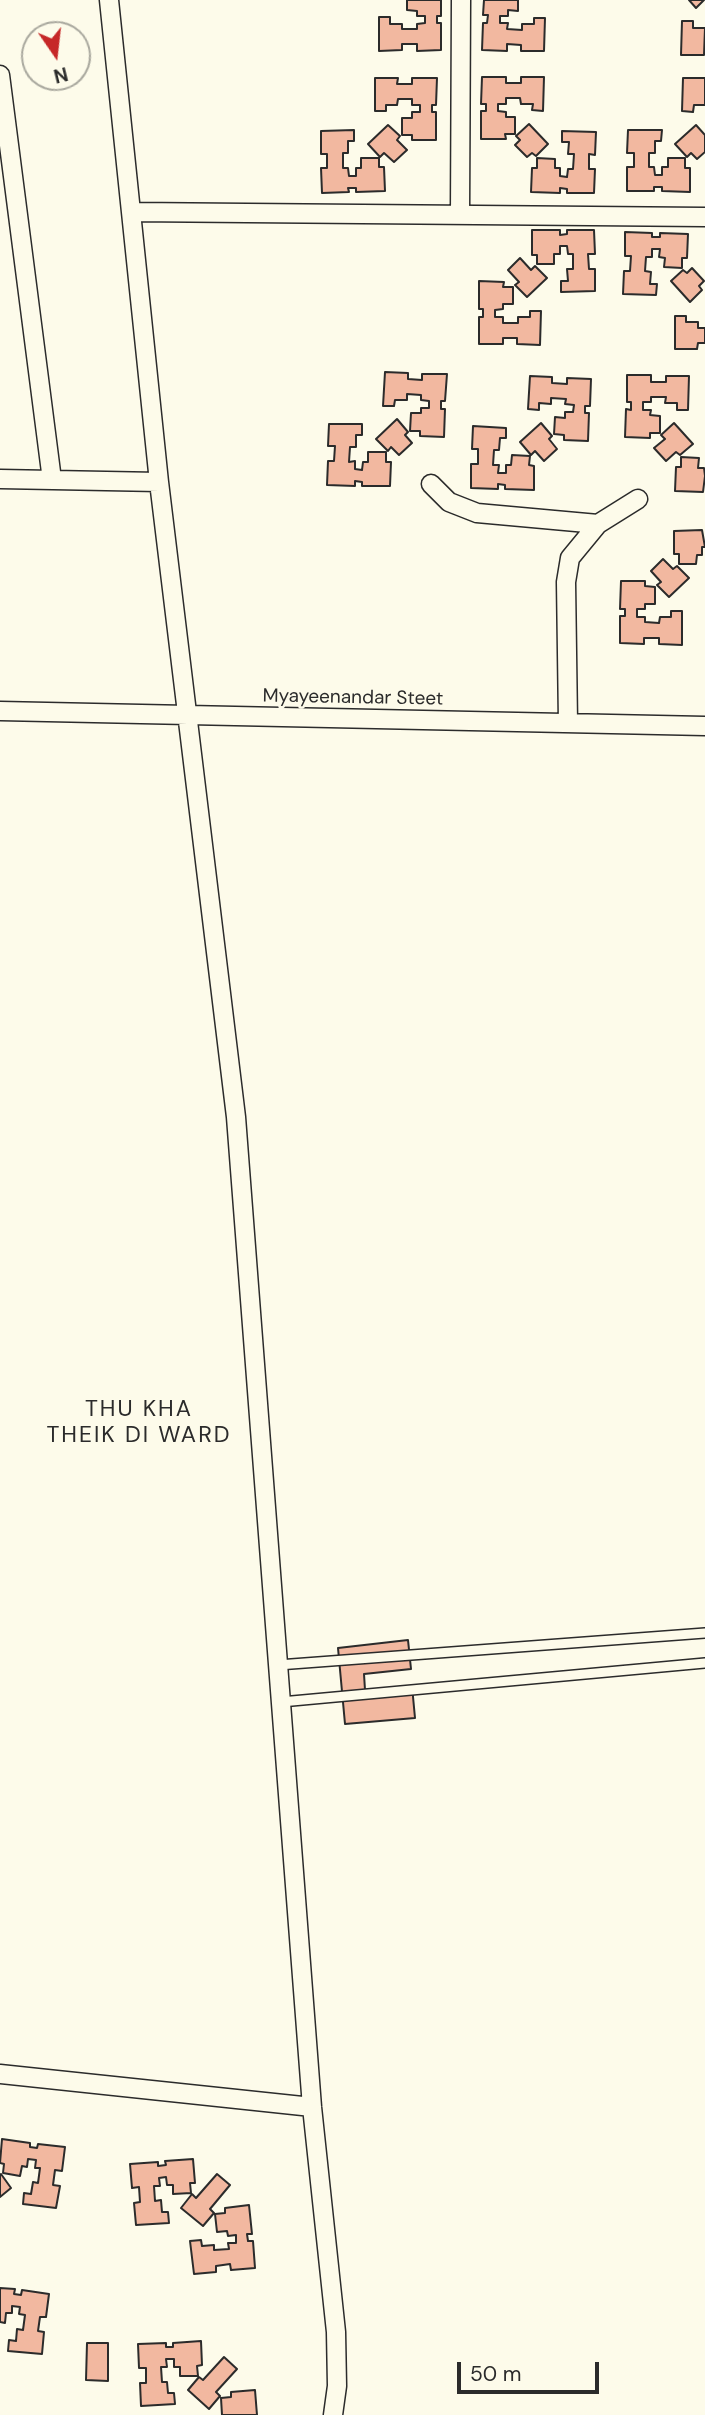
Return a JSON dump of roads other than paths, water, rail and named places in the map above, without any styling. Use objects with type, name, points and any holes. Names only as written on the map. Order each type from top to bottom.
[{"type":"street","points":[[109,0],[159,482],[236,1117],[312,2108],[335,2332],[337,2386],[333,2415]]},
{"type":"street","points":[[460,215],[461,0]]},
{"type":"street","points":[[0,75],[52,480]]},
{"type":"street","points":[[133,212],[705,217]]},
{"type":"street","points":[[0,479],[159,482]]},
{"type":"street","points":[[431,484],[449,502],[477,513],[598,524]]},
{"type":"street","points":[[568,723],[570,558],[598,524],[638,499]]},
{"type":"street","name":"Myayeenandar Steet","points":[[0,711],[705,726]]},
{"type":"street","points":[[0,2074],[312,2108]]},
{"type":"lane","points":[[278,1665],[705,1633]]},
{"type":"lane","points":[[281,1702],[705,1663]]},
{"type":"district","name":"THU KHA THEIK DI WARD","points":[[139,1423]]}]
